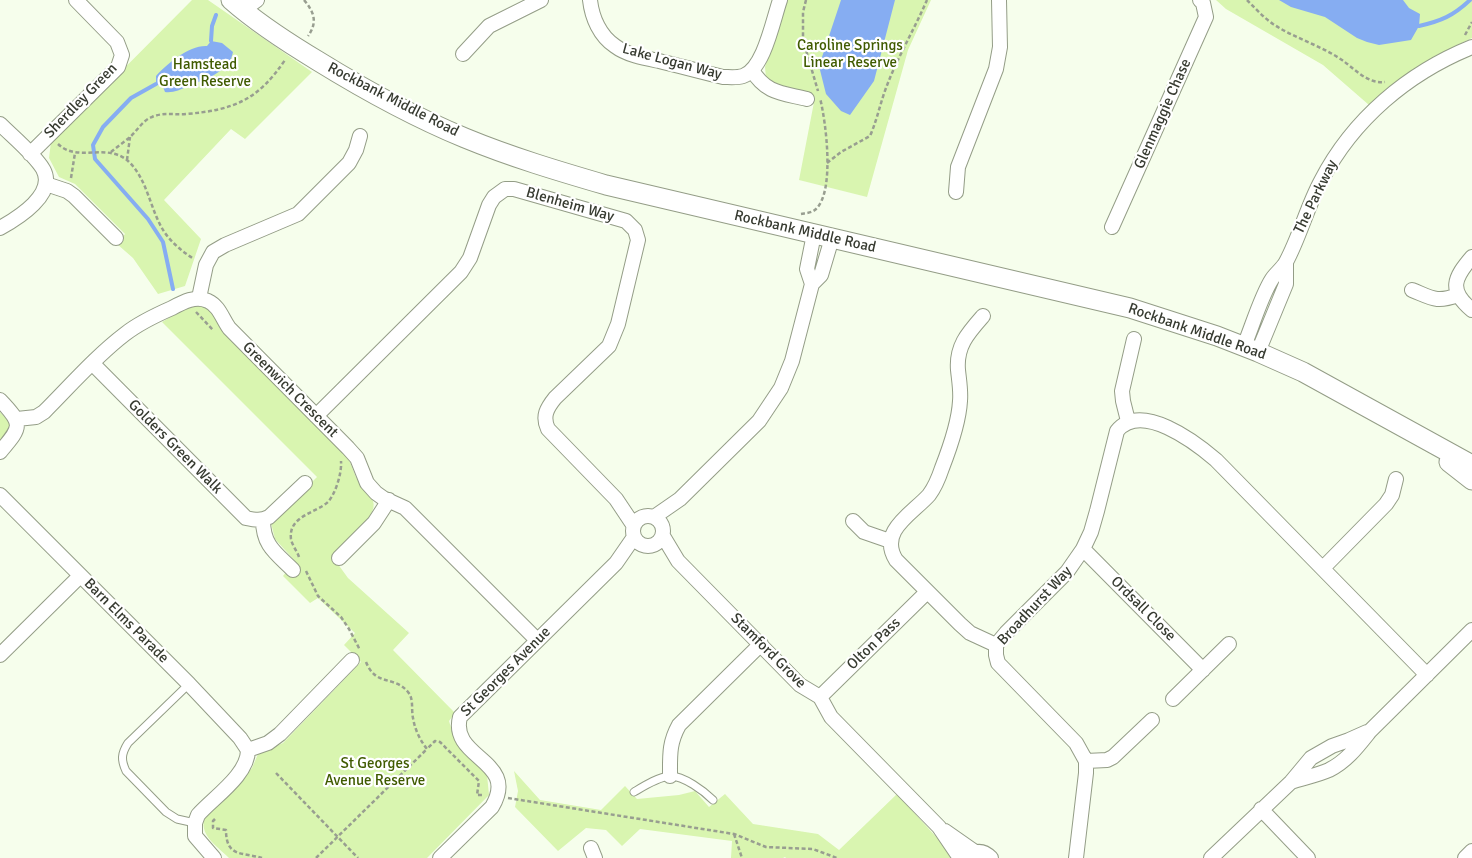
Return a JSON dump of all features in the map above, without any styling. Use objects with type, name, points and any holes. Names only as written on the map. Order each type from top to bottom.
[{"type":"street","name":"Sherdley Green","points":[[30,154],[118,67],[122,55],[116,42],[76,0]]},
{"type":"street","points":[[464,54],[489,26],[541,0]]},
{"type":"street","name":"Lake Logan Way","points":[[590,0],[592,15],[601,32],[614,46],[628,53],[723,77],[743,76],[752,70]]},
{"type":"street","points":[[780,0],[760,60],[752,70],[762,84],[771,90],[807,99]]},
{"type":"street","points":[[956,192],[958,167],[996,69],[1000,46],[999,0]]},
{"type":"street","name":"Glenmaggie Chase","points":[[1112,228],[1206,17],[1203,3],[1200,0]]},
{"type":"street","name":"Rockbank Middle Road","points":[[244,3],[297,48],[354,84],[410,113],[466,138],[542,166],[606,185],[1130,308],[1180,323],[1251,349],[1303,372],[1472,465]]},
{"type":"street","name":"The Parkway","points":[[1251,349],[1272,279],[1286,263],[1321,181],[1330,165],[1352,135],[1380,104],[1397,89],[1435,64],[1472,46]]},
{"type":"street","points":[[0,124],[43,169],[46,184],[39,197],[27,210],[0,228]]},
{"type":"street","points":[[17,420],[36,417],[44,412],[126,333],[158,314],[193,299],[213,252],[298,214],[349,163],[356,150],[360,136]]},
{"type":"street","points":[[46,184],[67,191],[116,238]]},
{"type":"street","name":"Blenheim Way","points":[[316,416],[460,272],[470,258],[489,205],[494,197],[505,189],[514,189],[626,221],[635,230],[637,236],[618,324],[609,346],[555,398],[544,416],[548,429],[648,531]]},
{"type":"street","name":"St Georges Avenue","points":[[498,797],[499,786],[495,773],[464,742],[459,734],[458,724],[460,717],[758,421],[781,388],[792,361],[812,284],[807,268],[823,236]]},
{"type":"street","points":[[1472,257],[1458,274],[1456,284],[1458,295],[1472,310]]},
{"type":"street","points":[[1412,290],[1437,300],[1445,300],[1458,295]]},
{"type":"street","name":"Greenwich Crescent","points":[[193,299],[215,305],[229,328],[357,458],[367,483],[376,493],[405,508],[537,640]]},
{"type":"street","points":[[983,316],[966,336],[961,347],[958,368],[960,404],[947,457],[935,487],[896,528],[891,535],[890,541],[891,552],[896,560],[927,592],[970,633],[996,644]]},
{"type":"street","points":[[1134,339],[1122,391],[1128,421],[1137,419],[1147,420],[1200,446],[1216,460],[1427,675]]},
{"type":"street","name":"Golders Green Walk","points":[[93,364],[240,513],[246,518],[262,520]]},
{"type":"street","points":[[0,400],[17,420],[18,425],[14,436],[0,452]]},
{"type":"street","name":"Broadhurst Way","points":[[1086,761],[1076,743],[998,663],[996,644],[1067,572],[1083,548],[1091,532],[1117,431],[1122,424],[1128,421]]},
{"type":"street","name":"Rockbank Middle Road","points":[[1397,424],[1438,452],[1472,480]]},
{"type":"street","points":[[1323,568],[1386,504],[1392,495],[1396,479]]},
{"type":"street","points":[[293,570],[269,547],[265,539],[262,520],[274,513],[304,482]]},
{"type":"street","name":"Barn Elms Parade","points":[[0,495],[189,684],[240,738],[248,750]]},
{"type":"street","points":[[339,558],[374,522],[388,500]]},
{"type":"street","points":[[854,521],[864,532],[890,541]]},
{"type":"street","name":"Stamford Grove","points":[[648,531],[800,685],[820,696],[831,717],[939,827],[971,855],[985,853],[991,858]]},
{"type":"street","name":"Ordsall Close","points":[[1083,548],[1203,670]]},
{"type":"street","points":[[0,655],[80,576]]},
{"type":"street","name":"Olton Pass","points":[[820,696],[927,592]]},
{"type":"street","points":[[1291,782],[1328,770],[1342,762],[1356,749],[1370,731],[1472,630]]},
{"type":"street","points":[[670,776],[672,738],[679,724],[761,644]]},
{"type":"street","points":[[1173,699],[1229,644]]},
{"type":"street","points":[[214,858],[195,836],[198,815],[240,773],[248,758],[248,750],[268,743],[280,734],[360,657]]},
{"type":"street","points":[[1076,858],[1086,761],[1107,760],[1113,757],[1152,720]]},
{"type":"street","points":[[1212,858],[1291,782],[1311,758],[1320,751],[1370,731]]},
{"type":"street","points":[[440,858],[492,807],[498,797]]},
{"type":"street","points":[[1261,809],[1308,858]]},
{"type":"street","name":"Stamford Grove","points":[[939,827],[960,858]]},
{"type":"street","points":[[1465,858],[1472,851]]},
{"type":"lane","points":[[189,684],[128,744],[122,756],[126,772],[166,812],[176,819],[196,822]]},
{"type":"lane","points":[[634,792],[652,782],[670,776],[689,782],[702,789],[714,800]]},
{"type":"path","points":[[111,152],[130,137],[150,117],[161,114],[208,112],[231,106],[258,92],[286,59],[305,41],[312,30],[315,22],[314,15],[304,0]]},
{"type":"path","points":[[799,214],[808,213],[816,209],[822,200],[827,180],[824,113],[803,40],[803,12],[806,0]]},
{"type":"path","points":[[827,163],[870,136],[886,88],[927,0]]},
{"type":"path","points":[[1247,0],[1273,24],[1319,46],[1342,60],[1365,78],[1384,82],[1390,78]]},
{"type":"path","points":[[49,136],[62,147],[74,152],[105,151],[127,160],[138,173],[166,233],[180,249],[196,261],[206,265]]},
{"type":"path","points":[[127,160],[130,137]]},
{"type":"path","points":[[67,191],[73,174],[74,152]]},
{"type":"path","points":[[193,299],[218,335]]},
{"type":"path","points":[[341,460],[337,482],[329,501],[299,519],[291,533],[291,539],[318,596],[340,617],[349,629],[360,657],[373,674],[407,690],[411,697],[415,728],[420,740],[427,749]]},
{"type":"path","points":[[316,858],[435,741],[440,742],[479,781],[477,794],[734,834],[766,847],[813,849],[837,858]]},
{"type":"path","points":[[276,773],[358,858]]},
{"type":"path","points":[[206,806],[217,816],[213,821],[213,828],[226,830],[229,845],[234,851],[240,855],[262,858]]},
{"type":"path","points":[[734,834],[742,858]]},
{"type":"green space","name":"Hamstead Green Reserve","points":[[192,0],[208,0],[312,72],[245,139],[231,129],[164,200],[201,239],[185,286],[158,294],[133,258],[117,244],[125,234],[75,184],[59,177],[49,158],[51,142]]},
{"type":"green space","name":"Caroline Springs Linear Reserve","points":[[786,0],[931,0],[908,50],[867,197],[799,180],[815,97],[771,85],[766,78],[765,67]]},
{"type":"green space","points":[[1216,0],[1472,0],[1472,38],[1418,67],[1369,105],[1323,65],[1226,9]]},
{"type":"green space","name":"St Georges Avenue Reserve","points":[[198,306],[207,308],[210,311],[222,329],[349,460],[357,479],[372,498],[373,508],[366,523],[332,556],[348,578],[409,633],[393,650],[455,713],[449,721],[455,741],[487,775],[489,795],[427,858],[229,858],[206,834],[203,822],[205,815],[252,768],[258,754],[283,743],[361,662],[344,645],[355,633],[318,598],[310,603],[283,576],[295,561],[275,539],[271,523],[317,477],[162,322],[186,308]]},
{"type":"green space","points":[[0,412],[10,422],[8,434],[0,443]]},
{"type":"green space","points":[[514,771],[540,800],[601,810],[625,786],[637,799],[679,795],[695,791],[709,807],[725,794],[753,824],[818,834],[839,850],[897,794],[949,851],[953,858],[731,858],[732,841],[640,829],[622,846],[606,830],[586,828],[558,851],[515,807],[518,791]]},
{"type":"water","points":[[841,0],[895,0],[874,81],[850,115],[841,111],[826,94],[819,66]]},
{"type":"water","points":[[1279,0],[1403,0],[1409,8],[1420,14],[1419,26],[1411,40],[1379,45],[1357,38],[1325,17],[1291,7]]},
{"type":"water","points":[[211,41],[222,43],[233,52],[229,63],[223,69],[208,80],[176,91],[165,92],[163,87],[156,84],[156,76],[166,66],[193,48],[207,46]]},
{"type":"waterway","points":[[1419,26],[1446,17],[1470,0]]},
{"type":"waterway","points":[[211,41],[212,26],[216,15]]},
{"type":"waterway","points":[[156,84],[131,98],[103,127],[93,145],[95,159],[148,219],[163,242],[173,289]]}]
